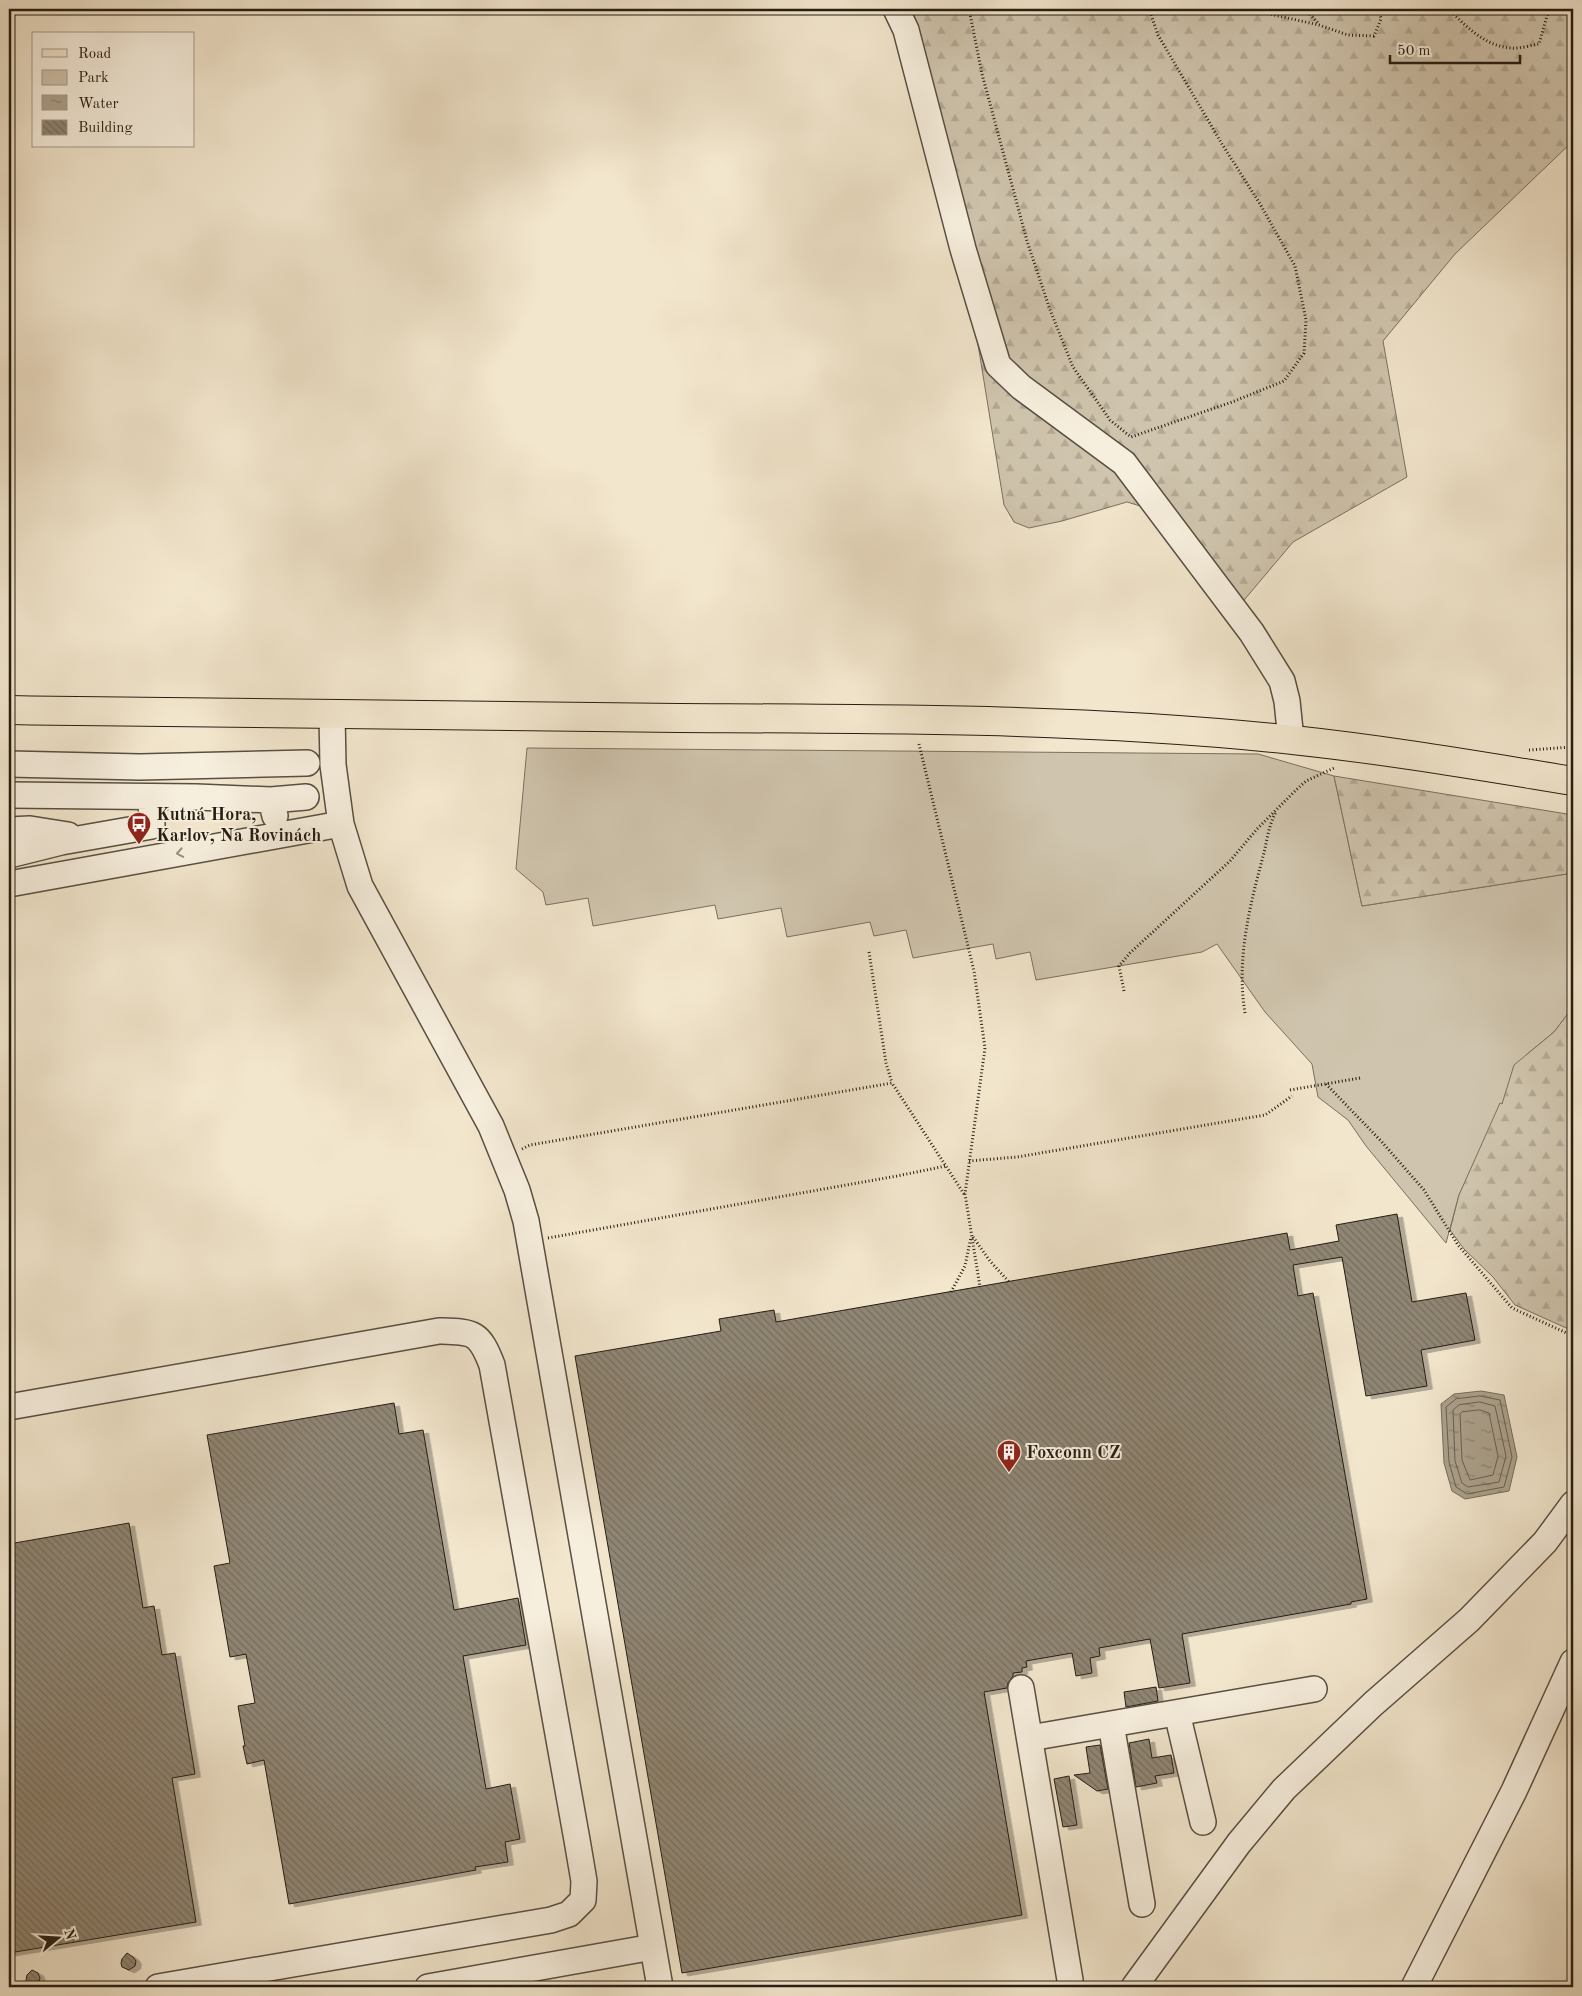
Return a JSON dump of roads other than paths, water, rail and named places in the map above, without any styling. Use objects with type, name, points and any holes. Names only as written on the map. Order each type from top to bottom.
[{"type":"main road","points":[[9,710],[987,721],[1168,729],[1291,740],[1410,755],[1573,782]]},
{"type":"street","points":[[896,9],[906,30],[963,249],[998,365],[1021,387],[1124,463],[1252,632],[1282,682],[1287,701],[1291,740]]},
{"type":"street","points":[[332,715],[333,765],[341,824],[360,886],[485,1114],[500,1145],[522,1205],[532,1248],[660,1987]]},
{"type":"street","points":[[9,764],[140,767],[307,763]]},
{"type":"street","points":[[9,795],[271,800],[306,797]]},
{"type":"street","points":[[9,855],[85,838],[152,826],[152,797]]},
{"type":"street","points":[[271,800],[280,836]]},
{"type":"street","points":[[9,884],[341,824]]},
{"type":"street","points":[[9,830],[30,829],[85,838]]},
{"type":"street","points":[[9,1407],[439,1331],[469,1332],[485,1346],[492,1365],[582,1874],[583,1900],[569,1914],[551,1920],[158,1987]]},
{"type":"street","points":[[1134,1987],[1239,1844],[1284,1789],[1373,1704],[1469,1620],[1546,1542],[1573,1504]]},
{"type":"street","points":[[1414,1987],[1518,1782],[1573,1662]]},
{"type":"street","points":[[1022,1688],[1070,1980]]},
{"type":"street","points":[[1030,1738],[1314,1689]]},
{"type":"street","points":[[1177,1712],[1203,1822]]},
{"type":"street","points":[[1112,1724],[1142,1904]]},
{"type":"street","points":[[428,1987],[653,1947]]},
{"type":"water","points":[[1481,1391],[1504,1395],[1517,1457],[1509,1491],[1465,1499],[1452,1491],[1444,1463],[1441,1404],[1454,1394]]},
{"type":"place","name":"Kutná Hora, Karlov, Na Rovinách","points":[[139,845]]},
{"type":"place","name":"Foxconn CZ","points":[[1009,1473]]}]
